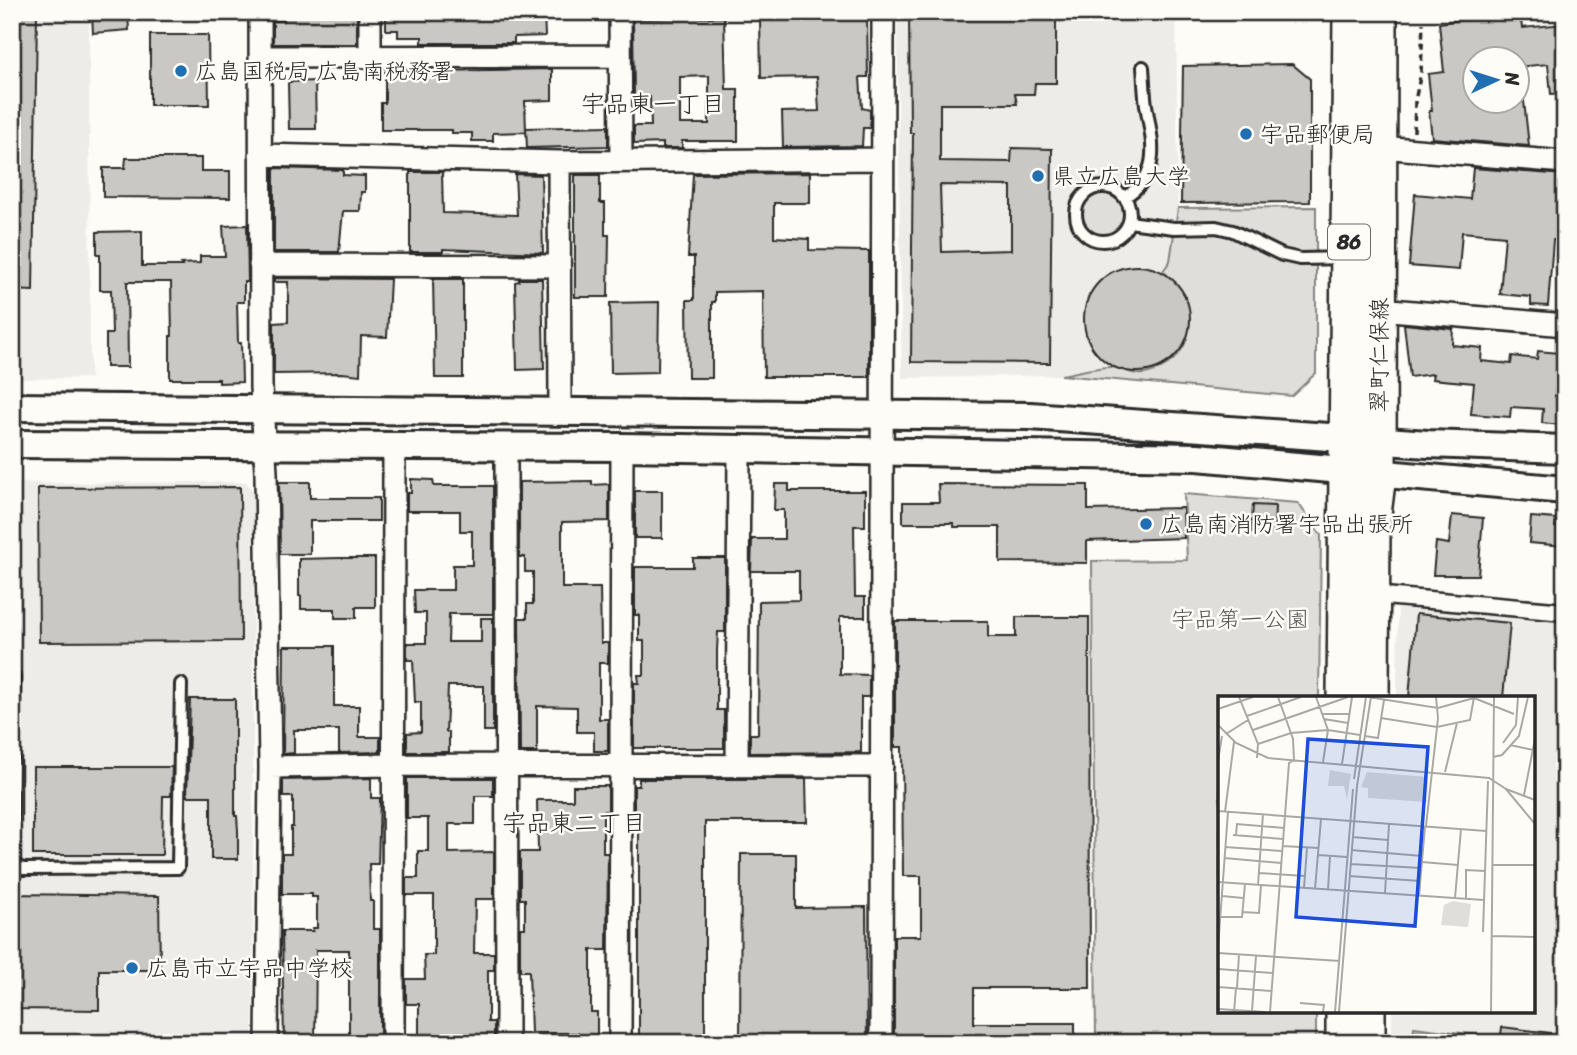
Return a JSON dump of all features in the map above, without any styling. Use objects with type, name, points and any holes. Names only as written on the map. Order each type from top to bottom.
[{"type":"main road","name":"翠町仁保線","points":[[1350,12],[1348,257],[1362,438],[1379,474],[1373,522],[1372,696]]},
{"type":"main road","name":"翠町仁保線","points":[[1344,696],[1344,472],[1362,438],[1379,309],[1380,12]]},
{"type":"main road","points":[[1343,1013],[1343,1043]]},
{"type":"main road","points":[[1368,1013],[1368,1043]]},
{"type":"street","points":[[260,12],[261,409],[267,472],[270,767],[267,1043]]},
{"type":"street","points":[[370,12],[370,57]]},
{"type":"street","points":[[620,12],[621,161]]},
{"type":"street","points":[[881,1043],[883,12]]},
{"type":"street","points":[[260,57],[620,56]]},
{"type":"street","points":[[1380,147],[1565,162]]},
{"type":"street","points":[[260,155],[559,162],[882,159]]},
{"type":"street","points":[[559,162],[560,412]]},
{"type":"street","points":[[260,265],[559,266]]},
{"type":"street","points":[[1379,309],[1565,325]]},
{"type":"street","points":[[12,407],[1030,416],[1429,443],[1565,449]]},
{"type":"street","points":[[12,444],[622,447],[1197,457],[1565,491]]},
{"type":"street","points":[[393,1043],[394,445]]},
{"type":"street","points":[[506,447],[507,1043]]},
{"type":"street","points":[[620,1043],[622,447]]},
{"type":"street","points":[[737,765],[739,449]]},
{"type":"street","points":[[1373,596],[1565,612]]},
{"type":"street","points":[[270,767],[882,766]]},
{"type":"lane","points":[[1125,197],[1135,191],[1147,174],[1153,157],[1143,67]]},
{"type":"lane","points":[[1106,187],[1125,197],[1129,207],[1129,222],[1120,236],[1100,242],[1081,232],[1076,211],[1079,200],[1086,193],[1106,187]]},
{"type":"lane","points":[[1129,222],[1174,228],[1224,229],[1249,238],[1282,256],[1300,259],[1348,257]]},
{"type":"lane","points":[[12,834],[14,676]]},
{"type":"lane","points":[[12,864],[23,869],[178,868],[181,684]]},
{"type":"path","points":[[1414,149],[1415,101],[1421,72],[1423,23]]},
{"type":"shaded area","points":[[12,12],[89,12],[90,378],[12,379]]},
{"type":"shaded area","name":"県立広島大学","points":[[897,12],[1176,12],[1178,207],[1316,207],[1316,373],[1292,396],[1061,375],[902,378]]},
{"type":"shaded area","points":[[246,482],[253,491],[253,1043],[12,1043],[12,483]]},
{"type":"shaded area","points":[[1398,608],[1565,622],[1565,1043],[1392,1043],[1392,1013],[1535,1013],[1535,696],[1397,696]]},
{"type":"shaded area","points":[[1414,1027],[1485,1036],[1484,1043],[1412,1043]]},
{"type":"green space","points":[[1102,193],[1117,200],[1124,215],[1117,230],[1102,237],[1087,230],[1080,215],[1087,200]]},
{"type":"green space","points":[[1316,207],[1316,373],[1292,396],[1061,375],[1110,367],[1145,374],[1168,364],[1179,353],[1189,326],[1187,312],[1183,297],[1163,271],[1170,261],[1178,208]]},
{"type":"green space","name":"宇品第一公園","points":[[1184,494],[1298,503],[1321,535],[1319,696],[1218,696],[1218,1013],[1316,1013],[1316,1043],[1096,1043],[1092,561],[1187,560]]},
{"type":"building","points":[[12,12],[37,12],[33,291],[12,290]]},
{"type":"building","points":[[128,12],[129,30],[93,33],[92,13]]},
{"type":"building","points":[[284,12],[357,12],[357,44],[273,44],[273,21],[284,21]]},
{"type":"building","points":[[386,12],[544,12],[545,36],[514,37],[514,43],[422,43],[422,37],[398,37],[398,30],[386,30]]},
{"type":"building","points":[[909,12],[1056,12],[1056,83],[1035,83],[1034,94],[1015,94],[1017,104],[940,104],[940,161],[1011,162],[1012,148],[1052,149],[1050,363],[911,362],[913,133],[910,133]],"holes":[[[940,185],[1011,186],[1011,250],[942,252]]]},
{"type":"building","points":[[1484,12],[1520,12],[1522,28],[1565,24],[1565,93],[1551,94],[1548,64],[1532,66],[1532,46],[1462,46],[1462,116],[1526,116],[1529,146],[1432,138],[1428,74],[1444,72],[1439,23],[1484,17]]},
{"type":"building","points":[[724,17],[726,89],[738,89],[738,141],[682,141],[682,148],[663,148],[663,143],[634,144],[634,126],[651,126],[650,97],[634,98],[633,19]],"holes":[[[709,76],[709,124],[680,124],[680,77]]]},
{"type":"building","points":[[867,17],[868,77],[860,77],[862,108],[870,110],[870,128],[863,128],[862,146],[783,147],[782,112],[819,111],[817,77],[761,78],[760,18]]},
{"type":"building","points":[[150,35],[208,35],[209,105],[150,105]]},
{"type":"building","points":[[1292,64],[1310,79],[1310,202],[1181,203],[1183,66]]},
{"type":"building","points":[[552,69],[552,100],[525,101],[526,132],[493,133],[493,141],[472,141],[472,133],[452,133],[452,130],[381,130],[381,103],[385,103],[385,72]]},
{"type":"building","points":[[315,81],[316,129],[289,129],[288,82]]},
{"type":"building","points":[[608,126],[608,146],[527,148],[526,128]]},
{"type":"building","points":[[126,158],[201,158],[201,171],[230,171],[230,198],[103,197],[103,168],[125,168]]},
{"type":"building","points":[[274,168],[343,170],[343,175],[365,176],[365,192],[361,192],[360,211],[343,211],[339,252],[274,252]]},
{"type":"building","points":[[1473,168],[1565,175],[1565,241],[1553,240],[1548,306],[1531,305],[1531,297],[1500,294],[1505,236],[1462,232],[1459,270],[1409,266],[1415,194],[1470,199]]},
{"type":"building","points":[[410,172],[442,172],[443,213],[517,215],[515,174],[541,175],[543,253],[443,249],[443,252],[410,252]]},
{"type":"building","points":[[810,173],[810,203],[774,203],[774,237],[809,239],[809,250],[869,251],[869,377],[764,377],[763,291],[715,292],[715,302],[712,302],[712,378],[688,378],[687,300],[694,300],[694,257],[688,257],[693,174]]},
{"type":"building","points":[[575,175],[600,175],[600,203],[605,203],[605,235],[609,235],[608,297],[575,297]]},
{"type":"building","points":[[247,225],[248,282],[244,282],[244,302],[237,302],[242,382],[170,379],[171,282],[127,282],[128,367],[106,367],[106,334],[112,334],[111,290],[100,290],[97,232],[142,231],[142,266],[182,266],[181,264],[200,263],[200,256],[225,256],[223,226]]},
{"type":"building","points":[[1137,266],[1157,270],[1175,281],[1186,299],[1190,319],[1186,339],[1175,357],[1157,368],[1137,372],[1117,368],[1099,357],[1088,339],[1084,319],[1088,299],[1099,281],[1117,270]]},
{"type":"building","points":[[274,278],[390,279],[387,337],[361,336],[360,375],[274,374],[274,323],[288,322],[288,282],[274,282]]},
{"type":"building","points":[[433,279],[463,279],[463,378],[435,378]]},
{"type":"building","points":[[519,279],[542,279],[544,369],[517,370],[515,282]]},
{"type":"building","points":[[659,302],[658,372],[611,373],[610,303]]},
{"type":"building","points":[[1404,324],[1453,329],[1452,345],[1482,348],[1481,361],[1511,364],[1512,356],[1537,359],[1538,351],[1559,353],[1555,396],[1565,397],[1561,425],[1542,423],[1543,409],[1511,407],[1510,417],[1471,414],[1474,383],[1432,379],[1433,374],[1410,377]]},
{"type":"building","points":[[411,479],[433,480],[434,486],[493,486],[493,614],[449,614],[448,642],[481,642],[481,618],[493,618],[493,731],[484,731],[484,686],[448,686],[446,732],[449,732],[449,752],[407,752],[407,733],[421,732],[421,702],[415,702],[413,660],[407,660],[407,643],[426,643],[426,613],[415,613],[414,590],[453,590],[453,565],[472,565],[472,531],[460,531],[460,511],[407,511],[407,493],[411,493]]},
{"type":"building","points":[[592,481],[592,485],[609,484],[609,521],[562,522],[562,588],[600,588],[601,643],[608,643],[608,663],[599,663],[599,719],[608,719],[608,751],[594,751],[594,732],[577,732],[577,707],[537,706],[537,752],[520,752],[519,618],[527,618],[527,604],[533,604],[533,572],[525,572],[525,557],[519,557],[519,482]]},
{"type":"building","points":[[279,482],[310,482],[310,498],[379,498],[379,521],[310,521],[310,554],[280,554]]},
{"type":"building","points":[[775,484],[789,484],[789,491],[865,491],[865,526],[854,526],[855,597],[865,597],[865,617],[840,617],[840,674],[869,675],[869,697],[861,697],[861,752],[750,753],[750,734],[758,734],[759,601],[799,600],[799,571],[751,571],[752,539],[784,539],[784,510],[774,510]]},
{"type":"building","points":[[938,484],[1088,485],[1088,510],[1183,508],[1184,538],[1087,541],[1087,563],[1000,562],[1000,527],[954,527],[954,523],[903,523],[903,502],[939,502]]},
{"type":"building","points":[[240,487],[241,641],[39,642],[38,488]]},
{"type":"building","points":[[635,491],[662,491],[662,538],[635,538]]},
{"type":"building","points":[[1253,505],[1275,506],[1274,534],[1251,533]]},
{"type":"building","points":[[1452,515],[1483,518],[1478,575],[1433,575],[1436,542],[1449,544]]},
{"type":"building","points":[[1531,517],[1556,519],[1555,527],[1565,528],[1565,546],[1529,543]]},
{"type":"building","points":[[375,558],[375,607],[356,607],[356,618],[335,618],[335,609],[301,609],[299,559]]},
{"type":"building","points":[[693,558],[725,558],[725,632],[718,632],[717,650],[717,710],[724,710],[724,748],[634,748],[634,683],[639,683],[638,675],[644,675],[644,641],[639,641],[639,615],[635,615],[635,567],[693,567]]},
{"type":"building","points":[[1416,614],[1510,623],[1503,696],[1409,696]]},
{"type":"building","points":[[1016,617],[1089,617],[1090,988],[974,988],[974,1023],[1075,1023],[1075,1043],[894,1039],[894,936],[921,936],[921,876],[903,876],[902,747],[895,747],[895,621],[988,621],[988,637],[1016,637]]},
{"type":"building","points":[[284,646],[334,646],[334,706],[359,706],[359,737],[380,737],[380,752],[339,753],[339,730],[294,730],[294,753],[283,754]]},
{"type":"building","points":[[190,699],[235,699],[235,816],[238,859],[211,859],[211,796],[187,796]]},
{"type":"building","points":[[33,767],[172,767],[171,796],[163,796],[162,855],[33,855]]},
{"type":"building","points":[[371,778],[371,798],[380,798],[378,864],[369,864],[373,929],[380,929],[380,1043],[349,1043],[349,950],[316,950],[315,1043],[284,1043],[282,931],[313,931],[313,928],[317,928],[317,897],[312,897],[312,894],[282,894],[282,854],[291,854],[293,827],[293,797],[283,797],[283,780]]},
{"type":"building","points":[[407,778],[493,778],[493,796],[475,796],[475,824],[449,824],[449,853],[494,852],[494,899],[475,899],[474,953],[494,953],[494,970],[488,970],[488,1022],[494,1022],[494,1043],[421,1043],[419,1004],[406,1004],[406,979],[425,979],[424,955],[434,955],[434,895],[406,895],[406,878],[418,878],[418,851],[428,851],[428,818],[407,818]]},
{"type":"building","points":[[639,779],[806,779],[807,822],[705,822],[705,1043],[639,1043],[639,811],[634,811],[634,786],[639,786]]},
{"type":"building","points":[[573,786],[608,786],[608,811],[603,811],[603,853],[608,853],[607,950],[591,950],[591,1012],[597,1012],[597,1043],[578,1043],[578,1033],[531,1033],[529,971],[520,971],[520,928],[525,928],[525,899],[520,899],[520,852],[538,852],[537,800],[573,800]]},
{"type":"building","points":[[741,854],[796,854],[796,908],[866,907],[867,1043],[740,1043]]},
{"type":"building","points":[[13,894],[159,896],[160,970],[99,970],[99,1010],[13,1009]]},
{"type":"building","points":[[1502,1027],[1550,1033],[1550,1043],[1500,1043]]},
{"type":"place","name":"広島国税局 広島南税務署","points":[[181,71]]},
{"type":"place","name":"宇品郵便局","points":[[1246,134]]},
{"type":"place","name":"県立広島大学","points":[[1038,176]]},
{"type":"place","name":"広島南消防署宇品出張所","points":[[1146,524]]},
{"type":"place","name":"広島市立宇品中学校","points":[[132,968]]},
{"type":"district","name":"宇品東一丁目","points":[[653,104]]},
{"type":"district","name":"宇品東二丁目","points":[[574,823]]}]
